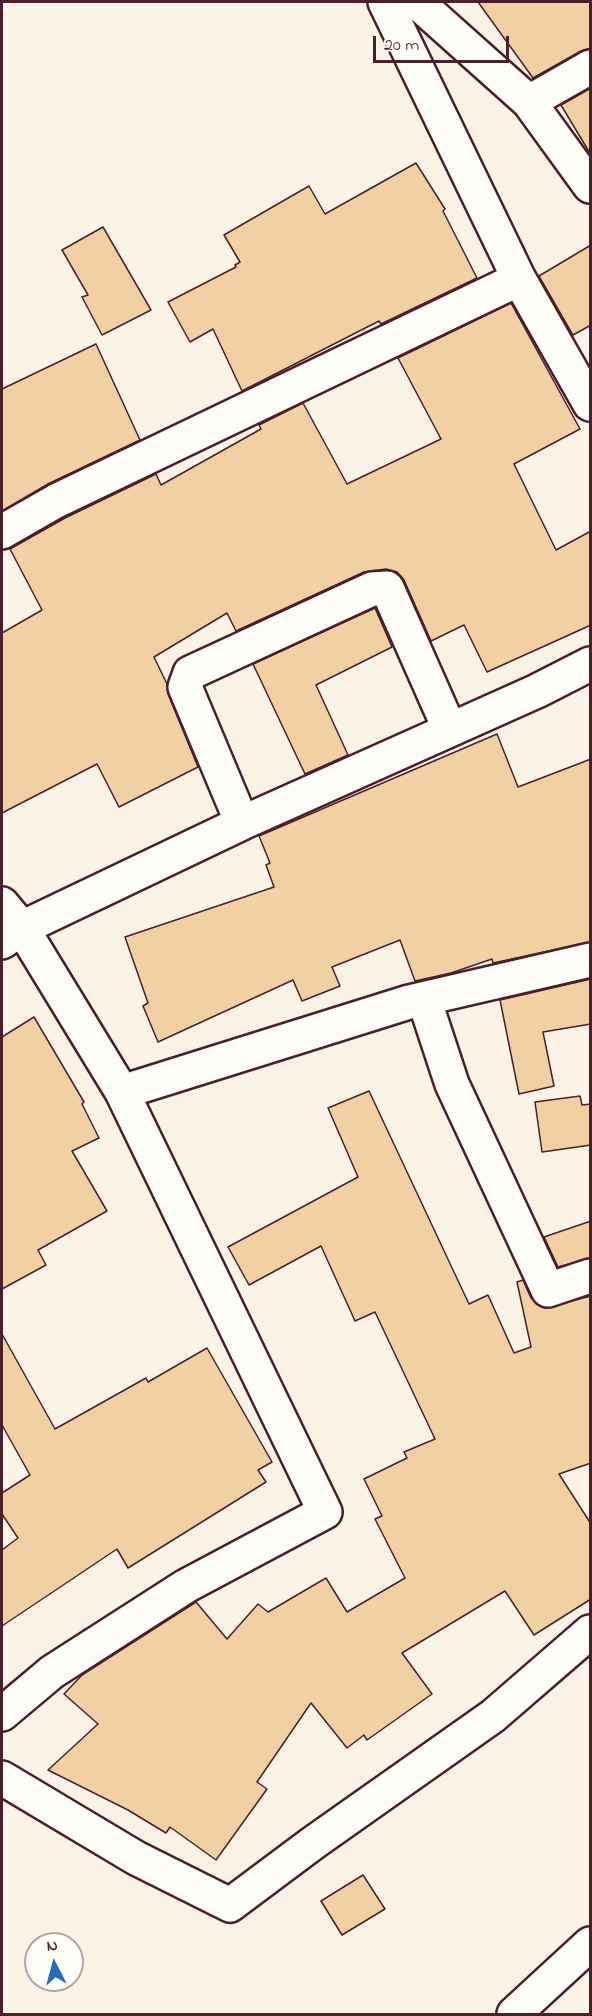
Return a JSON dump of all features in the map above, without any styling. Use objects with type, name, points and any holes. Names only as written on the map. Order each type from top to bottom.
[{"type":"street","points":[[385,2],[519,279],[591,404]]},
{"type":"street","points":[[417,2],[529,102],[591,186]]},
{"type":"street","points":[[529,102],[591,67]]},
{"type":"street","points":[[2,531],[56,501],[519,279]]},
{"type":"street","points":[[242,823],[185,687],[190,673],[372,589],[387,588],[450,730]]},
{"type":"street","points":[[2,1714],[52,1672],[186,1586],[325,1512],[122,1092],[8,925],[450,730],[591,664]]},
{"type":"street","points":[[122,1092],[424,999],[591,960]]},
{"type":"street","points":[[424,999],[452,1084],[548,1290],[591,1276]]},
{"type":"street","points":[[2,1778],[136,1858],[230,1905],[313,1843],[494,1716],[591,1632]]},
{"type":"street","points":[[514,2014],[591,1944]]},
{"type":"building","points":[[478,2],[591,2],[591,48],[581,51],[533,78]]},
{"type":"building","points":[[591,88],[591,155],[561,105]]},
{"type":"building","points":[[416,163],[445,209],[443,211],[477,278],[381,324],[379,321],[242,391],[213,329],[190,342],[168,302],[236,267],[235,265],[240,262],[224,235],[309,186],[325,214]]},
{"type":"building","points":[[103,227],[151,310],[102,335],[82,297],[88,295],[62,250]]},
{"type":"building","points":[[591,245],[591,325],[573,335],[539,276]]},
{"type":"building","points":[[511,303],[580,429],[514,464],[556,550],[591,531],[591,625],[487,672],[464,625],[431,641],[404,580],[397,572],[386,569],[364,572],[236,631],[227,613],[154,657],[167,684],[168,694],[198,767],[119,807],[97,764],[2,813],[2,633],[42,610],[10,549],[65,518],[156,474],[161,485],[261,429],[259,425],[303,403],[347,484],[441,439],[398,358]]},
{"type":"building","points":[[96,344],[140,440],[48,484],[2,511],[2,389]]},
{"type":"building","points":[[375,608],[392,647],[316,685],[348,755],[305,774],[253,664]]},
{"type":"building","points":[[497,734],[518,787],[591,759],[591,942],[493,963],[492,959],[451,973],[415,981],[400,940],[332,967],[340,986],[302,1001],[293,980],[158,1042],[143,1006],[148,1003],[125,937],[274,887],[266,865],[270,863],[259,836]]},
{"type":"building","points":[[591,979],[591,1024],[543,1032],[554,1086],[519,1094],[500,1000]]},
{"type":"building","points":[[34,1017],[84,1102],[82,1104],[99,1138],[72,1151],[107,1211],[38,1250],[46,1265],[2,1289],[2,1037]]},
{"type":"building","points":[[369,1091],[469,1304],[488,1295],[514,1353],[531,1347],[517,1282],[523,1280],[531,1298],[544,1308],[591,1296],[591,1463],[559,1474],[591,1524],[591,1599],[534,1635],[505,1591],[402,1653],[432,1694],[367,1740],[364,1735],[347,1748],[311,1703],[257,1782],[267,1789],[216,1860],[170,1827],[166,1833],[128,1810],[48,1770],[98,1724],[64,1694],[82,1675],[196,1602],[227,1639],[258,1604],[268,1612],[326,1578],[347,1612],[405,1578],[375,1519],[382,1516],[364,1479],[407,1458],[404,1452],[435,1439],[375,1312],[355,1321],[321,1246],[249,1285],[228,1247],[358,1177],[328,1108]]},
{"type":"building","points":[[580,1096],[582,1105],[591,1104],[591,1145],[542,1152],[535,1102]]},
{"type":"building","points":[[591,1221],[591,1258],[558,1267],[544,1237]]},
{"type":"building","points":[[2,1334],[55,1429],[146,1378],[148,1382],[207,1348],[272,1462],[258,1470],[266,1482],[128,1568],[117,1549],[2,1626],[2,1550],[18,1538],[2,1514],[2,1493],[30,1475],[2,1425]]},
{"type":"building","points":[[363,1875],[385,1909],[342,1935],[321,1901]]}]
